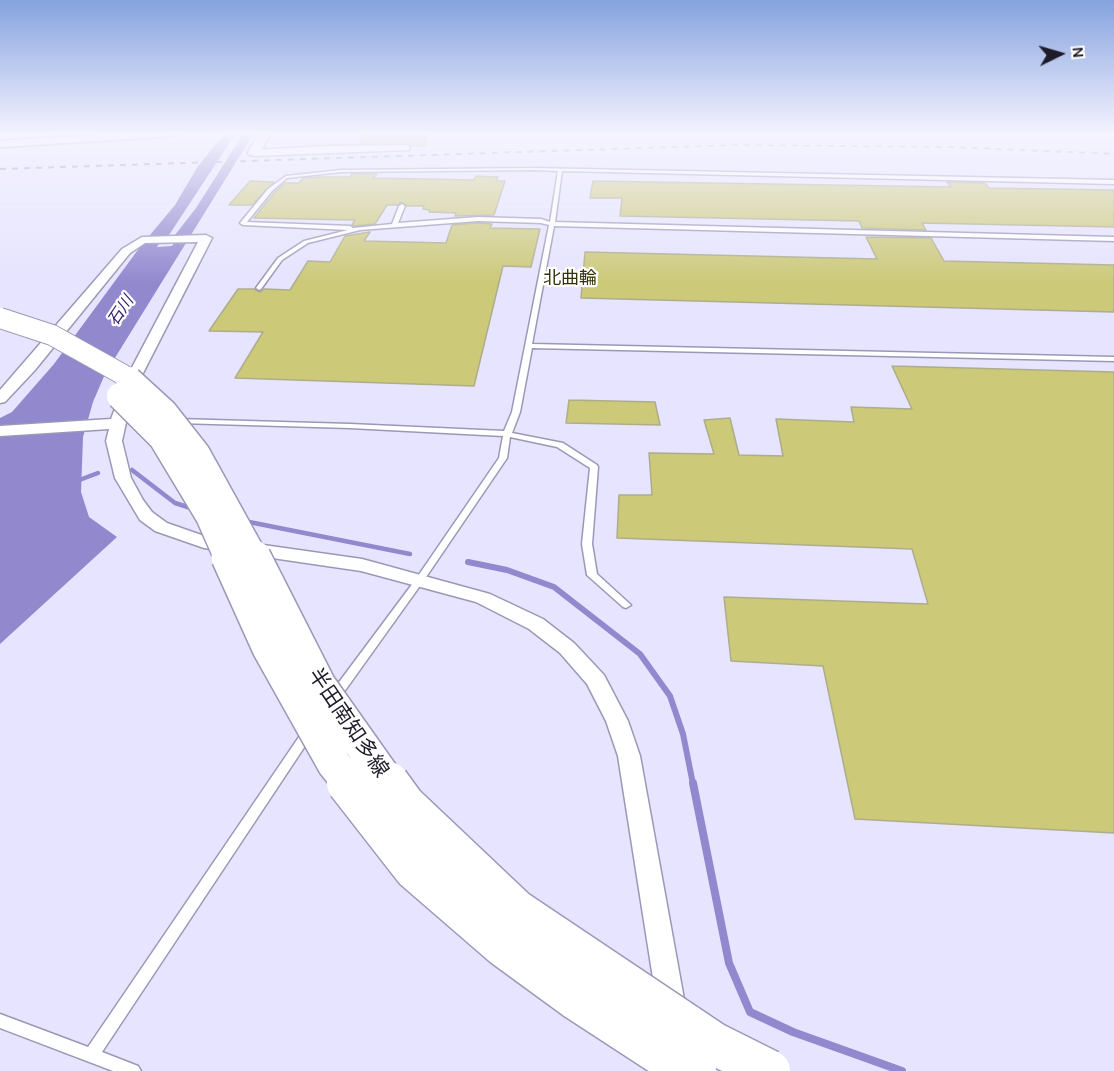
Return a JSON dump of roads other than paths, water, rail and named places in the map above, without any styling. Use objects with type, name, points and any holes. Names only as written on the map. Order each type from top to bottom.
[{"type":"main road","name":"半田南知多線","points":[[0,318],[52,335],[83,351],[122,374],[164,412],[197,454],[244,537],[319,685],[404,805],[516,911],[713,1043],[769,1071]]},
{"type":"main road","name":"半田南知多線","points":[[0,329],[69,357],[109,385],[162,438],[208,516],[269,648],[334,764],[415,869],[504,946],[578,1000],[661,1054],[695,1071]]},
{"type":"street","points":[[0,399],[30,367],[126,251],[142,240],[206,238],[134,377],[115,424],[114,441],[123,478],[146,516],[161,527],[204,542],[362,566],[483,598],[541,627],[567,648],[596,680],[617,721],[629,756],[664,973],[686,1071]]},
{"type":"street","points":[[0,431],[115,424]]},
{"type":"lane","points":[[279,183],[243,223],[360,228],[478,219],[541,221],[552,224],[1114,239]]},
{"type":"lane","points":[[91,1055],[287,762],[419,581],[503,458],[507,434],[516,412],[558,183]]},
{"type":"lane","points":[[396,225],[402,206]]},
{"type":"lane","points":[[259,288],[280,259],[306,242],[360,228]]},
{"type":"lane","points":[[529,346],[1114,359]]},
{"type":"lane","points":[[115,424],[183,421],[254,422],[507,434],[560,445],[594,467],[587,544],[592,575],[626,604]]},
{"type":"lane","points":[[0,1021],[133,1071]]},
{"type":"water","name":"石川","points":[[188,183],[203,183],[169,235],[162,238],[157,247],[172,246],[178,237],[175,235],[212,183],[223,183],[105,374],[93,402],[83,437],[81,492],[89,517],[117,537],[0,644],[0,418],[12,412],[54,364],[140,247],[175,205]]},
{"type":"waterway","points":[[132,470],[175,503],[194,509]]},
{"type":"waterway","points":[[74,482],[98,473]]},
{"type":"waterway","points":[[244,521],[410,554]]},
{"type":"waterway","points":[[468,562],[507,570],[554,587],[640,654],[670,696],[683,734],[693,784]]},
{"type":"waterway","points":[[693,783],[729,963],[750,1012],[793,1032],[902,1071]]},
{"type":"district","name":"北曲輪","points":[[570,279]]}]
